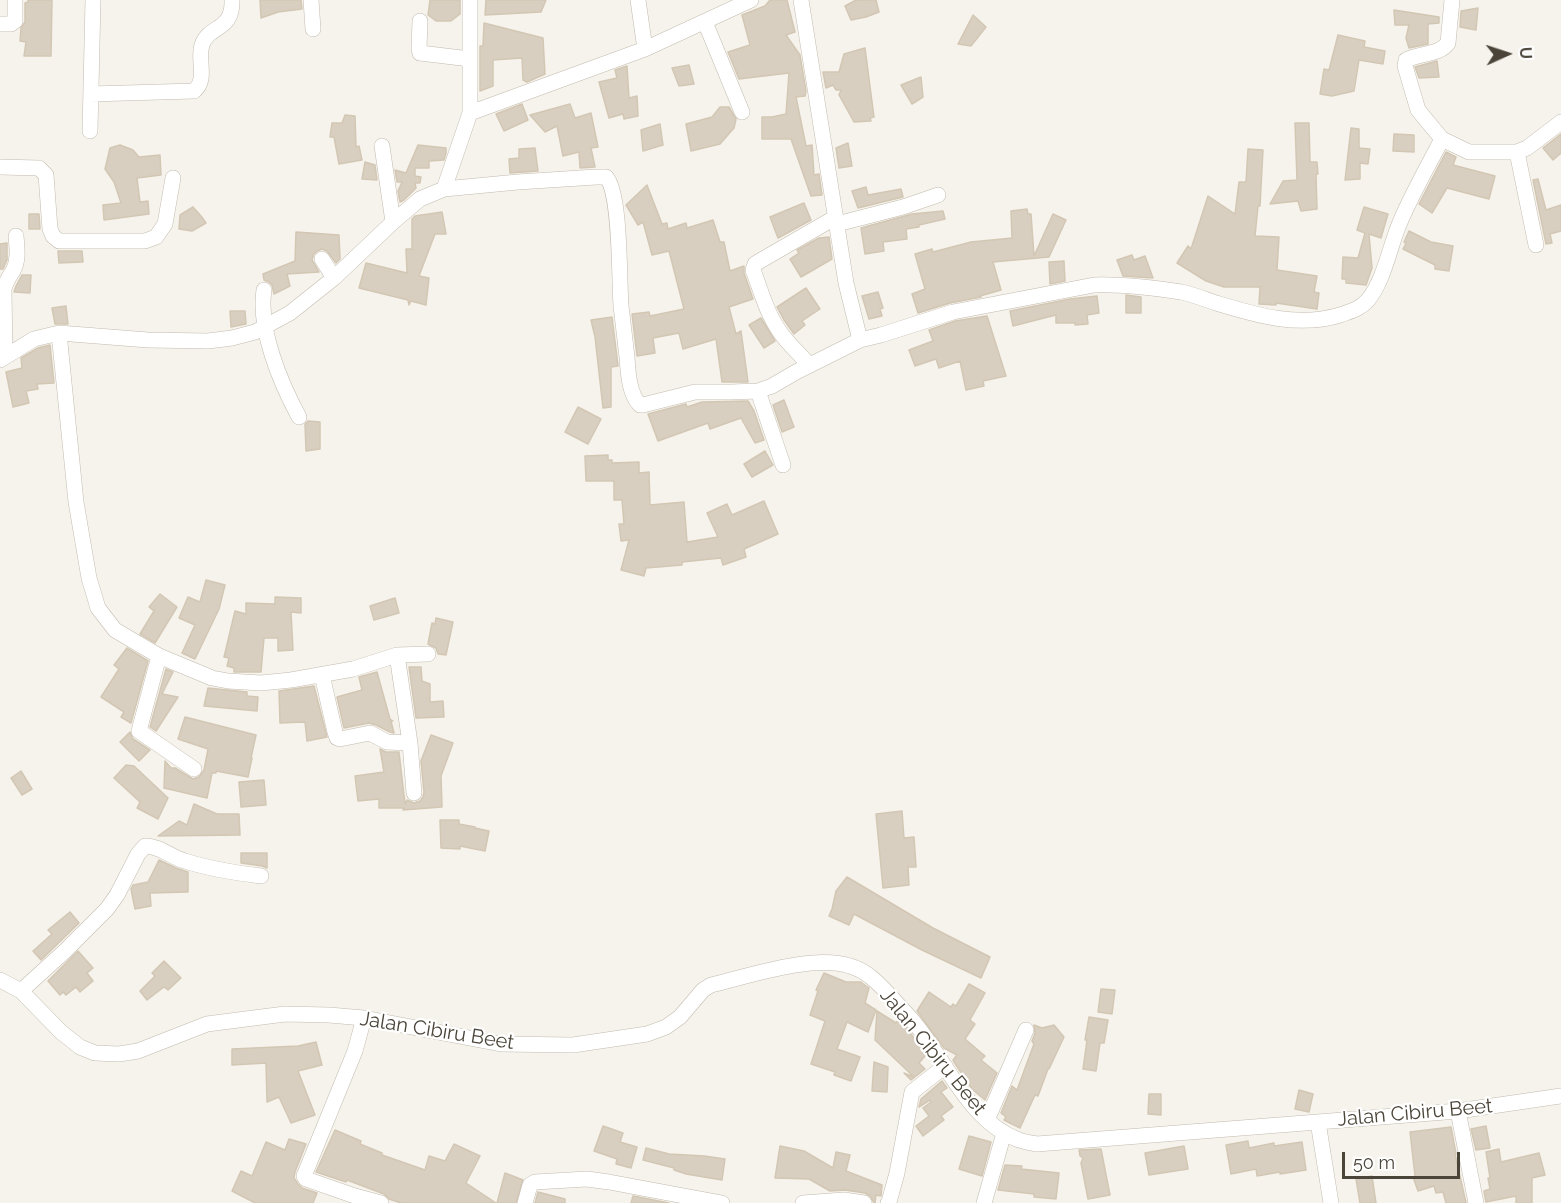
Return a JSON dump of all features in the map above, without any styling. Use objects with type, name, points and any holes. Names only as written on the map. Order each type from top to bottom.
[{"type":"street","points":[[0,24],[11,24],[15,21],[15,0]]},
{"type":"street","points":[[90,131],[93,0]]},
{"type":"street","points":[[91,94],[194,91],[201,82],[201,46],[207,37],[230,18],[233,10],[232,0]]},
{"type":"street","points":[[310,0],[313,29]]},
{"type":"street","points":[[444,189],[470,113],[470,0]]},
{"type":"street","points":[[638,0],[645,49]]},
{"type":"street","points":[[470,113],[645,49],[751,0]]},
{"type":"street","points":[[801,0],[846,284],[860,340]]},
{"type":"street","points":[[1452,0],[1449,39],[1445,48],[1412,57],[1406,60],[1405,66],[1418,110],[1442,139],[1469,152],[1517,152],[1527,148],[1561,123]]},
{"type":"street","points":[[420,21],[420,53],[470,59]]},
{"type":"street","points":[[705,22],[742,112]]},
{"type":"street","points":[[2,358],[34,339],[59,333],[148,340],[208,341],[255,332],[290,313],[334,278],[420,199],[444,189],[596,177],[606,177],[610,181],[616,204],[622,317],[628,373],[634,400],[640,405],[695,392],[758,391],[860,340],[953,312],[1094,285],[1112,284],[1182,292],[1274,319],[1309,321],[1334,317],[1356,310],[1367,301],[1393,244],[1400,221],[1442,139]]},
{"type":"street","points":[[382,146],[393,222]]},
{"type":"street","points":[[1517,152],[1536,245]]},
{"type":"street","points":[[0,167],[39,168],[43,171],[46,175],[50,229],[59,241],[145,241],[156,237],[165,224],[173,178]]},
{"type":"street","points":[[810,365],[781,334],[761,291],[754,267],[758,262],[837,221],[903,207],[938,195]]},
{"type":"street","points":[[2,358],[4,289],[6,280],[16,264],[16,236]]},
{"type":"street","points":[[322,259],[334,278]]},
{"type":"street","points":[[264,290],[262,303],[265,327],[287,395],[299,417]]},
{"type":"street","points":[[59,333],[76,502],[88,578],[98,608],[115,630],[159,656],[212,678],[228,681],[291,680],[353,669],[398,655],[428,654]]},
{"type":"street","points":[[758,391],[783,465]]},
{"type":"street","points":[[398,655],[414,793]]},
{"type":"street","points":[[159,656],[140,732],[194,769]]},
{"type":"street","points":[[322,675],[337,738],[370,733],[387,742],[410,743]]},
{"type":"street","points":[[21,991],[107,909],[117,895],[138,854],[146,846],[155,846],[187,862],[229,872],[261,876]]},
{"type":"street","name":"Jalan Cibiru Beet","points":[[0,980],[21,991],[61,1032],[80,1047],[95,1053],[119,1054],[138,1051],[207,1024],[285,1014],[364,1018],[501,1044],[573,1045],[647,1034],[666,1027],[680,1017],[703,990],[711,985],[784,967],[819,962],[850,966],[869,974],[917,1025],[969,1102],[987,1120],[1004,1133],[1037,1144],[1458,1111],[1561,1096]]},
{"type":"street","points":[[364,1018],[355,1051],[304,1176],[306,1179],[330,1188],[381,1203]]},
{"type":"street","points":[[987,1120],[1026,1030]]},
{"type":"street","points":[[888,1203],[897,1173],[912,1092],[945,1066]]},
{"type":"street","points":[[1458,1111],[1476,1203]]},
{"type":"street","points":[[1318,1122],[1331,1203]]},
{"type":"street","points":[[984,1203],[1004,1133]]},
{"type":"street","points":[[525,1203],[530,1185],[535,1182],[586,1179],[722,1203]]},
{"type":"street","points":[[802,1203],[844,1200],[864,1203]]},
{"type":"building","points":[[28,0],[52,0],[51,56],[24,56],[26,42],[20,41],[21,28],[25,22],[25,3]]},
{"type":"building","points":[[260,0],[301,0],[302,9],[278,12],[261,18]]},
{"type":"building","points":[[430,0],[460,0],[460,14],[451,21],[436,21],[428,15]]},
{"type":"building","points":[[486,0],[546,0],[541,12],[485,15]]},
{"type":"building","points":[[770,0],[787,0],[795,32],[786,35],[800,55],[806,91],[805,96],[796,97],[806,146],[812,145],[814,175],[819,174],[822,195],[811,196],[791,139],[762,139],[762,117],[786,114],[789,73],[739,79],[728,52],[750,45],[742,15],[765,6]]},
{"type":"building","points":[[856,0],[876,0],[879,12],[851,20],[845,6]]},
{"type":"building","points":[[1478,8],[1476,30],[1460,27],[1461,11]]},
{"type":"building","points":[[1394,10],[1439,17],[1439,23],[1428,24],[1428,44],[1409,48],[1406,38],[1409,25],[1395,25]]},
{"type":"building","points":[[973,15],[986,27],[971,46],[958,44]]},
{"type":"building","points":[[484,23],[543,38],[545,74],[527,82],[523,80],[522,58],[493,60],[493,86],[480,91],[480,46],[483,46]]},
{"type":"building","points":[[1338,35],[1365,41],[1364,47],[1385,51],[1383,64],[1359,60],[1354,91],[1332,96],[1320,94],[1324,69],[1329,70]]},
{"type":"building","points":[[865,48],[874,117],[870,118],[871,121],[854,122],[839,95],[841,90],[836,90],[833,85],[826,88],[823,72],[839,72],[844,54]]},
{"type":"building","points":[[1437,61],[1439,77],[1419,78],[1415,67]]},
{"type":"building","points":[[689,65],[694,84],[679,86],[672,68]]},
{"type":"building","points":[[627,66],[629,98],[637,96],[638,116],[624,119],[623,114],[609,118],[599,82],[617,78],[615,70]]},
{"type":"building","points":[[921,77],[923,97],[912,104],[901,85]]},
{"type":"building","points":[[522,104],[528,120],[504,131],[496,114]]},
{"type":"building","points":[[570,104],[575,118],[591,113],[598,147],[591,148],[595,167],[580,168],[579,152],[563,156],[557,126],[545,132],[530,115]]},
{"type":"building","points":[[720,107],[729,107],[736,119],[734,128],[720,144],[691,151],[686,124],[712,117]]},
{"type":"building","points":[[345,115],[355,116],[356,147],[359,146],[362,160],[339,164],[334,137],[330,137],[332,123],[342,123]]},
{"type":"building","points":[[1295,123],[1309,123],[1310,162],[1317,162],[1317,209],[1301,211],[1298,201],[1270,204],[1283,181],[1297,180]]},
{"type":"building","points":[[660,124],[663,145],[643,151],[641,130]]},
{"type":"building","points":[[1351,128],[1359,129],[1359,148],[1370,149],[1368,164],[1360,163],[1360,179],[1345,180]]},
{"type":"building","points":[[1394,134],[1414,135],[1414,152],[1393,151]]},
{"type":"building","points":[[1561,134],[1561,153],[1553,160],[1543,148]]},
{"type":"building","points":[[848,143],[852,166],[839,168],[836,148]]},
{"type":"building","points":[[120,145],[133,150],[139,157],[160,155],[161,175],[137,178],[140,202],[148,201],[149,214],[104,220],[103,205],[121,203],[114,182],[105,169],[110,148]]},
{"type":"building","points":[[418,145],[446,148],[444,160],[429,161],[429,168],[415,168],[415,176],[421,177],[420,183],[415,183],[416,188],[400,202],[398,191],[402,182],[397,182],[395,170],[406,173]]},
{"type":"building","points":[[535,148],[538,171],[510,173],[509,159],[519,158],[519,149]]},
{"type":"building","points":[[1248,149],[1263,150],[1260,206],[1258,206],[1255,236],[1279,237],[1277,270],[1317,276],[1314,292],[1319,293],[1317,309],[1276,303],[1276,305],[1259,304],[1260,287],[1224,287],[1206,281],[1177,263],[1188,246],[1191,249],[1208,196],[1235,214],[1239,182],[1246,182]]},
{"type":"building","points":[[1446,152],[1456,157],[1453,165],[1495,176],[1489,199],[1447,188],[1432,213],[1419,204]]},
{"type":"building","points":[[365,162],[375,165],[377,180],[362,179]]},
{"type":"building","points":[[1538,179],[1546,210],[1561,205],[1561,231],[1550,234],[1552,243],[1546,244],[1533,180]]},
{"type":"building","points":[[647,185],[662,224],[667,223],[668,229],[686,223],[687,228],[713,220],[720,242],[724,242],[730,271],[744,266],[744,273],[753,299],[729,307],[736,334],[741,331],[748,382],[722,382],[716,339],[683,349],[679,333],[653,338],[655,353],[637,356],[632,314],[649,312],[650,316],[684,309],[669,251],[652,255],[643,222],[638,225],[626,205]]},
{"type":"building","points":[[866,187],[868,195],[901,189],[903,197],[858,208],[852,191]]},
{"type":"building","points":[[804,203],[811,220],[778,238],[770,217]]},
{"type":"building","points":[[193,207],[206,223],[192,231],[179,229],[180,215]]},
{"type":"building","points":[[1364,207],[1388,214],[1381,238],[1369,234],[1372,268],[1366,285],[1346,283],[1346,279],[1342,279],[1343,257],[1358,258],[1365,233],[1357,230]]},
{"type":"building","points":[[1027,209],[1028,214],[1031,214],[1034,256],[1053,214],[1066,220],[1049,257],[993,262],[1001,290],[918,313],[912,294],[925,289],[915,254],[932,249],[933,252],[971,242],[1012,238],[1011,211]]},
{"type":"building","points":[[943,211],[945,219],[906,229],[907,239],[883,242],[884,251],[865,254],[861,228],[912,214]]},
{"type":"building","points":[[442,212],[446,234],[435,234],[419,276],[429,278],[426,305],[411,301],[409,305],[408,300],[359,288],[366,263],[407,273],[406,249],[412,249],[412,219],[415,216]]},
{"type":"building","points":[[29,214],[39,214],[40,229],[29,229]]},
{"type":"building","points":[[1409,231],[1431,242],[1453,246],[1449,271],[1435,269],[1435,265],[1403,249]]},
{"type":"building","points":[[296,232],[339,235],[340,259],[336,263],[327,251],[322,249],[317,251],[312,260],[319,272],[287,274],[290,286],[274,294],[272,285],[264,280],[263,274],[295,261]]},
{"type":"building","points":[[829,237],[832,259],[801,277],[790,259],[799,253],[797,250],[819,238]]},
{"type":"building","points":[[7,243],[7,260],[3,269],[0,269],[0,244]]},
{"type":"building","points":[[58,251],[82,251],[83,262],[59,263]]},
{"type":"building","points":[[1132,255],[1134,260],[1145,256],[1153,278],[1123,276],[1117,260]]},
{"type":"building","points":[[1064,261],[1065,281],[1050,284],[1049,262]]},
{"type":"building","points":[[22,275],[31,275],[30,293],[14,292]]},
{"type":"building","points":[[806,288],[820,309],[802,321],[805,325],[794,334],[777,307]]},
{"type":"building","points":[[878,292],[883,308],[880,309],[882,316],[869,319],[862,296]]},
{"type":"building","points":[[1126,295],[1141,297],[1141,313],[1126,313]]},
{"type":"building","points":[[1097,296],[1099,313],[1087,315],[1088,324],[1056,323],[1056,315],[1013,326],[1010,311]]},
{"type":"building","points":[[66,306],[68,324],[55,324],[52,308]]},
{"type":"building","points":[[230,311],[245,311],[246,324],[231,327]]},
{"type":"building","points":[[987,316],[1006,376],[983,381],[984,386],[966,390],[960,361],[939,368],[936,359],[915,366],[909,350],[933,341],[929,330],[955,321]]},
{"type":"building","points":[[612,317],[618,366],[611,367],[611,407],[603,408],[591,320]]},
{"type":"building","points":[[761,318],[775,341],[764,348],[749,325]]},
{"type":"building","points":[[50,345],[54,383],[37,384],[38,389],[26,391],[29,403],[13,407],[6,372],[22,368],[21,358],[38,348]]},
{"type":"building","points":[[784,400],[794,427],[782,432],[773,405]]},
{"type":"building","points":[[748,401],[764,440],[755,443],[741,418],[710,429],[708,423],[658,441],[648,414],[686,404],[687,407],[702,402]]},
{"type":"building","points":[[578,407],[601,419],[588,444],[565,432]]},
{"type":"building","points":[[308,421],[320,422],[320,449],[306,451],[305,424]]},
{"type":"building","points":[[765,451],[773,465],[752,477],[744,464]]},
{"type":"building","points":[[608,455],[608,460],[612,460],[612,463],[639,462],[639,473],[649,472],[650,505],[684,502],[687,542],[718,537],[707,513],[727,504],[732,515],[764,501],[778,534],[744,549],[746,557],[723,565],[721,558],[682,562],[682,565],[646,568],[644,576],[621,570],[629,540],[621,541],[619,524],[624,524],[622,500],[614,500],[614,481],[586,481],[585,456]]},
{"type":"building","points":[[206,580],[225,585],[219,609],[195,659],[182,653],[195,625],[179,618],[188,597],[200,602]]},
{"type":"building","points":[[160,594],[177,607],[155,643],[140,634],[154,611],[149,607]]},
{"type":"building","points":[[275,597],[301,598],[301,613],[291,612],[293,650],[278,651],[278,638],[264,638],[261,672],[234,672],[234,668],[227,666],[229,658],[224,657],[235,611],[246,614],[246,603],[275,604]]},
{"type":"building","points":[[395,598],[399,613],[374,620],[370,606]]},
{"type":"building","points":[[436,618],[453,622],[446,655],[438,654],[436,648],[428,644],[432,623],[435,624]]},
{"type":"building","points":[[127,648],[148,661],[131,723],[121,717],[124,712],[101,697],[119,669],[114,665]]},
{"type":"building","points":[[409,667],[421,667],[422,681],[430,684],[430,702],[443,701],[444,717],[416,718]]},
{"type":"building","points":[[166,669],[173,672],[162,694],[178,697],[156,731],[150,727]]},
{"type":"building","points":[[377,672],[390,719],[393,721],[391,721],[394,733],[369,723],[344,728],[337,697],[362,690],[359,677]]},
{"type":"building","points":[[314,686],[327,737],[307,741],[305,722],[280,723],[279,691]]},
{"type":"building","points":[[208,688],[247,692],[247,696],[258,697],[257,711],[204,706]]},
{"type":"building","points":[[185,717],[256,735],[248,777],[216,771],[212,773],[207,798],[164,788],[165,761],[171,768],[193,779],[199,777],[204,770],[208,749],[178,739]]},
{"type":"building","points":[[130,732],[133,739],[150,750],[139,761],[120,742]]},
{"type":"building","points":[[431,735],[453,743],[441,776],[442,807],[403,810],[404,808],[379,808],[379,799],[358,801],[355,776],[384,772],[380,749],[386,752],[399,752],[405,804],[407,800],[414,803],[420,801],[424,792],[421,761]]},
{"type":"building","points":[[126,765],[134,766],[168,798],[158,819],[137,808],[140,802],[114,778]]},
{"type":"building","points":[[21,771],[32,789],[22,795],[11,778]]},
{"type":"building","points":[[264,780],[266,805],[241,807],[239,782]]},
{"type":"building","points":[[194,804],[217,814],[239,814],[240,835],[158,836],[179,821],[187,825]]},
{"type":"building","points":[[902,811],[904,838],[914,837],[916,867],[908,867],[909,885],[883,888],[876,814]]},
{"type":"building","points":[[440,820],[459,820],[459,824],[489,831],[485,851],[460,846],[460,849],[441,848]]},
{"type":"building","points":[[241,853],[267,853],[267,868],[241,863]]},
{"type":"building","points":[[159,860],[188,872],[188,892],[150,893],[151,906],[135,909],[131,889],[133,885],[148,882]]},
{"type":"building","points":[[847,877],[933,928],[990,957],[981,978],[854,914],[849,925],[829,916],[836,891]]},
{"type":"building","points":[[70,912],[79,923],[41,960],[33,951],[52,934],[48,930]]},
{"type":"building","points":[[78,951],[93,968],[87,973],[93,981],[80,992],[76,987],[66,995],[63,992],[60,995],[48,981]]},
{"type":"building","points":[[164,961],[181,978],[168,990],[164,987],[147,1000],[140,991],[155,976],[152,973]]},
{"type":"building","points":[[824,973],[846,982],[861,982],[869,988],[865,1003],[876,1010],[868,1032],[847,1022],[837,1049],[860,1057],[851,1081],[834,1075],[835,1072],[811,1064],[825,1021],[810,1015],[818,991],[816,990]]},
{"type":"building","points":[[969,984],[985,993],[970,1020],[975,1024],[965,1039],[985,1056],[981,1060],[997,1073],[985,1100],[972,1089],[954,1062],[957,1055],[944,1048],[917,1011],[929,992],[951,1007],[953,1004],[956,1006]]},
{"type":"building","points":[[1101,989],[1115,990],[1112,1014],[1098,1012]]},
{"type":"building","points":[[877,1011],[906,1027],[926,1055],[919,1063],[925,1069],[911,1080],[904,1073],[914,1077],[875,1040]]},
{"type":"building","points":[[1089,1017],[1108,1020],[1104,1043],[1100,1043],[1096,1071],[1083,1069]]},
{"type":"building","points":[[1034,1025],[1042,1028],[1054,1025],[1064,1037],[1038,1096],[1035,1095],[1020,1128],[1004,1120],[1006,1117],[1001,1113],[1012,1086],[1017,1090],[1034,1044],[1032,1041],[1035,1033]]},
{"type":"building","points":[[316,1042],[322,1065],[298,1071],[315,1115],[291,1123],[279,1097],[267,1102],[266,1063],[232,1065],[232,1049],[298,1046]]},
{"type":"building","points":[[874,1062],[888,1067],[887,1092],[872,1091]]},
{"type":"building","points":[[942,1081],[947,1088],[941,1092],[953,1107],[941,1116],[944,1120],[923,1136],[916,1126],[929,1116],[923,1108],[931,1102],[930,1100],[919,1107],[921,1099]]},
{"type":"building","points":[[1299,1090],[1313,1094],[1309,1112],[1295,1109]]},
{"type":"building","points":[[1149,1094],[1161,1094],[1161,1115],[1148,1114]]},
{"type":"building","points":[[603,1126],[623,1133],[620,1142],[637,1147],[631,1168],[616,1164],[617,1159],[594,1151]]},
{"type":"building","points":[[1486,1126],[1490,1148],[1476,1150],[1471,1129]]},
{"type":"building","points":[[1451,1127],[1466,1203],[1446,1203],[1443,1192],[1436,1193],[1434,1186],[1418,1191],[1413,1177],[1415,1176],[1410,1132]]},
{"type":"building","points":[[335,1130],[361,1141],[360,1144],[382,1155],[425,1170],[429,1156],[445,1161],[454,1144],[480,1156],[466,1183],[496,1203],[401,1203],[347,1180],[346,1182],[316,1172]]},
{"type":"building","points":[[969,1136],[991,1142],[982,1176],[959,1169]]},
{"type":"building","points":[[289,1139],[306,1144],[294,1178],[302,1188],[317,1193],[313,1203],[255,1203],[232,1191],[241,1171],[252,1176],[266,1142],[285,1150]]},
{"type":"building","points":[[1248,1141],[1249,1148],[1274,1143],[1274,1146],[1302,1142],[1306,1170],[1257,1176],[1256,1169],[1231,1174],[1226,1145]]},
{"type":"building","points":[[780,1146],[804,1151],[833,1168],[836,1152],[850,1155],[846,1171],[882,1185],[881,1196],[876,1195],[874,1203],[865,1193],[845,1190],[830,1191],[809,1179],[775,1178]]},
{"type":"building","points":[[1184,1146],[1188,1169],[1149,1175],[1145,1153]]},
{"type":"building","points":[[646,1148],[669,1154],[725,1159],[722,1180],[686,1174],[674,1168],[643,1160]]},
{"type":"building","points":[[1101,1149],[1110,1195],[1088,1199],[1081,1163],[1083,1158],[1079,1150]]},
{"type":"building","points":[[1499,1149],[1501,1162],[1539,1153],[1545,1175],[1532,1178],[1532,1203],[1516,1203],[1516,1196],[1486,1202],[1484,1191],[1490,1189],[1488,1178],[1490,1178],[1486,1152]]},
{"type":"building","points":[[1005,1165],[1059,1173],[1056,1199],[998,1190]]},
{"type":"building","points":[[505,1173],[523,1180],[516,1203],[497,1203]]},
{"type":"building","points":[[1372,1176],[1376,1203],[1360,1203],[1356,1179]]},
{"type":"building","points":[[538,1192],[565,1199],[565,1203],[535,1203]]},
{"type":"building","points":[[633,1196],[669,1203],[631,1203]]}]
